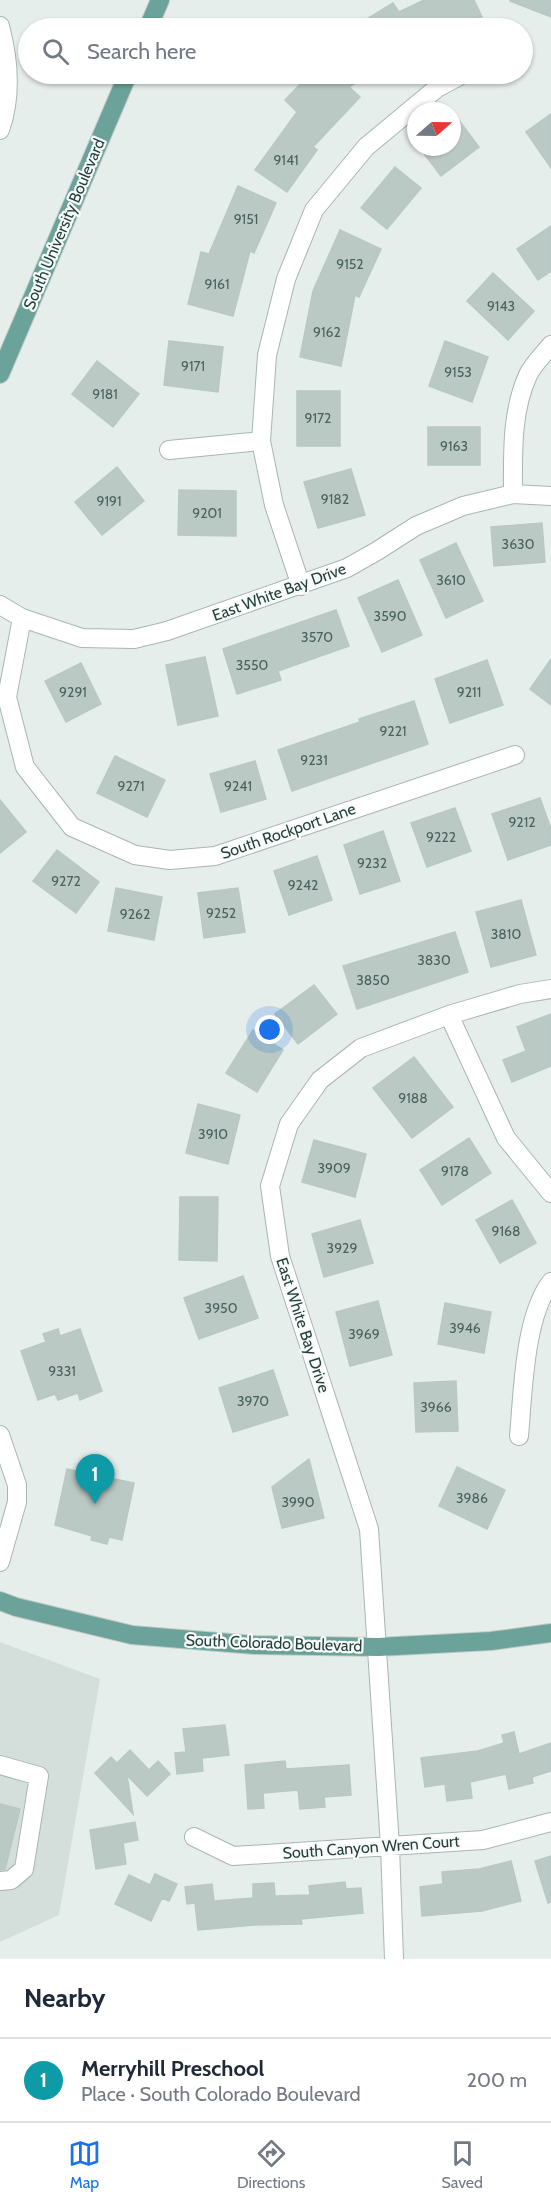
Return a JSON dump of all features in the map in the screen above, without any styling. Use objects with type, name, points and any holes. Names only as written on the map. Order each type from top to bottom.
[{"type":"main road","points":[[152,18],[160,0]]},
{"type":"main road","name":"South University Boulevard","points":[[0,374],[124,84]]},
{"type":"main road","name":"South Colorado Boulevard","points":[[0,1601],[16,1607],[132,1635],[255,1645],[378,1647],[491,1641],[551,1633]]},
{"type":"street","points":[[0,26],[9,73],[5,115],[0,130]]},
{"type":"street","points":[[301,586],[274,505],[261,441],[267,355],[286,279],[314,210],[366,147],[444,84]]},
{"type":"street","points":[[513,494],[513,438],[520,396],[529,372],[551,345]]},
{"type":"street","points":[[169,450],[261,441]]},
{"type":"street","name":"East White Bay Drive","points":[[0,605],[22,618],[82,638],[134,639],[167,632],[347,568],[416,525],[463,506],[513,494],[551,496]]},
{"type":"street","name":"South Rockport Lane","points":[[22,618],[7,697],[25,767],[72,827],[135,855],[170,860],[215,856],[515,755]]},
{"type":"street","name":"East White Bay Drive","points":[[394,1959],[390,1846],[369,1529],[280,1256],[270,1186],[289,1124],[320,1080],[361,1048],[449,1015],[520,994],[551,989]]},
{"type":"street","points":[[449,1015],[506,1137],[551,1193]]},
{"type":"street","points":[[519,1436],[528,1339],[546,1289],[551,1282]]},
{"type":"street","points":[[0,1435],[17,1485],[17,1502],[0,1562]]},
{"type":"street","points":[[0,1765],[39,1776],[24,1869],[11,1880],[0,1881]]},
{"type":"street","name":"South Canyon Wren Court","points":[[194,1837],[233,1856],[483,1840],[551,1822]]},
{"type":"shaded area","points":[[0,1642],[100,1679],[59,1915],[0,1942]]},
{"type":"building","points":[[424,0],[474,0],[482,17],[368,18],[393,3],[399,12]]},
{"type":"building","points":[[551,0],[551,17],[510,1]]},
{"type":"building","points":[[300,84],[354,84],[349,87],[360,97],[313,147],[317,150],[287,192],[255,170],[297,112],[285,100]]},
{"type":"building","points":[[551,114],[551,168],[526,132]]},
{"type":"building","points":[[461,123],[479,147],[441,176],[426,156],[461,156]]},
{"type":"building","points":[[395,167],[421,188],[387,229],[361,208]]},
{"type":"building","points":[[238,186],[276,203],[254,253],[250,251],[233,316],[188,304],[201,252],[209,254]]},
{"type":"building","points":[[551,226],[551,271],[538,280],[517,249]]},
{"type":"building","points":[[340,230],[381,249],[359,297],[355,295],[341,366],[300,357],[313,291]]},
{"type":"building","points":[[493,273],[534,311],[508,340],[467,301]]},
{"type":"building","points":[[169,341],[223,347],[218,392],[164,385]]},
{"type":"building","points":[[445,341],[488,357],[472,402],[429,386]]},
{"type":"building","points":[[97,361],[139,394],[113,427],[72,394]]},
{"type":"building","points":[[297,391],[340,391],[340,446],[297,446]]},
{"type":"building","points":[[428,427],[480,427],[480,465],[428,465]]},
{"type":"building","points":[[117,467],[144,501],[102,535],[75,502]]},
{"type":"building","points":[[351,469],[365,515],[318,528],[304,482]]},
{"type":"building","points":[[179,490],[236,491],[236,536],[178,535]]},
{"type":"building","points":[[542,523],[545,562],[494,566],[491,527]]},
{"type":"building","points":[[456,543],[483,601],[446,618],[420,560]]},
{"type":"building","points":[[398,580],[422,635],[382,652],[358,598]]},
{"type":"building","points":[[336,610],[349,646],[278,671],[281,680],[237,694],[223,649]]},
{"type":"building","points":[[205,657],[218,716],[178,725],[166,665]]},
{"type":"building","points":[[551,659],[551,705],[530,689]]},
{"type":"building","points":[[487,660],[503,705],[450,723],[435,679]]},
{"type":"building","points":[[81,663],[101,704],[66,722],[45,681]]},
{"type":"building","points":[[414,701],[428,744],[292,791],[278,750]]},
{"type":"building","points":[[115,756],[165,780],[147,817],[97,793]]},
{"type":"building","points":[[255,761],[266,799],[221,812],[210,774]]},
{"type":"building","points":[[540,798],[551,829],[551,845],[508,860],[492,814]]},
{"type":"building","points":[[0,800],[26,832],[0,853]]},
{"type":"building","points":[[455,808],[471,851],[427,867],[411,823]]},
{"type":"building","points":[[383,831],[400,881],[360,894],[344,845]]},
{"type":"building","points":[[57,850],[99,882],[76,913],[33,881]]},
{"type":"building","points":[[317,856],[332,900],[289,915],[274,871]]},
{"type":"building","points":[[116,888],[162,897],[154,940],[108,931]]},
{"type":"building","points":[[238,888],[245,932],[204,938],[198,893]]},
{"type":"building","points":[[521,900],[536,955],[491,967],[476,912]]},
{"type":"building","points":[[455,932],[468,972],[357,1009],[343,966]]},
{"type":"building","points":[[314,985],[337,1014],[298,1044],[275,1014]]},
{"type":"building","points":[[551,1014],[551,1066],[512,1082],[503,1060],[526,1051],[517,1027]]},
{"type":"building","points":[[253,1030],[283,1050],[257,1092],[226,1073]]},
{"type":"building","points":[[414,1057],[453,1107],[412,1138],[373,1088]]},
{"type":"building","points":[[198,1104],[240,1115],[228,1164],[186,1153]]},
{"type":"building","points":[[469,1138],[491,1173],[442,1205],[420,1170]]},
{"type":"building","points":[[314,1140],[366,1154],[355,1197],[302,1182]]},
{"type":"building","points":[[180,1197],[218,1197],[217,1261],[179,1260]]},
{"type":"building","points":[[512,1200],[536,1243],[500,1263],[476,1220]]},
{"type":"building","points":[[360,1220],[373,1263],[324,1277],[312,1234]]},
{"type":"building","points":[[243,1276],[258,1318],[199,1339],[184,1298]]},
{"type":"building","points":[[378,1301],[392,1355],[350,1366],[336,1312]]},
{"type":"building","points":[[445,1303],[491,1312],[484,1353],[438,1344]]},
{"type":"building","points":[[58,1329],[60,1336],[80,1329],[102,1391],[80,1400],[78,1393],[58,1400],[55,1394],[38,1400],[21,1351],[46,1342],[43,1334]]},
{"type":"building","points":[[273,1370],[288,1415],[233,1432],[219,1388]]},
{"type":"building","points":[[456,1381],[458,1431],[416,1432],[414,1383]]},
{"type":"building","points":[[309,1459],[324,1518],[282,1528],[272,1487]]},
{"type":"building","points":[[457,1467],[505,1490],[487,1529],[439,1506]]},
{"type":"building","points":[[67,1469],[134,1483],[122,1540],[109,1537],[107,1544],[91,1540],[92,1536],[55,1525]]},
{"type":"building","points":[[225,1725],[229,1755],[202,1758],[203,1771],[177,1774],[175,1753],[186,1752],[183,1729]]},
{"type":"building","points":[[514,1732],[519,1754],[551,1743],[551,1771],[532,1777],[533,1783],[509,1789],[506,1774],[470,1782],[472,1798],[447,1801],[445,1784],[425,1787],[421,1758],[478,1751],[504,1743],[502,1735]]},
{"type":"building","points":[[130,1750],[149,1770],[158,1761],[170,1774],[147,1796],[127,1775],[133,1814],[95,1773],[111,1757],[117,1763]]},
{"type":"building","points":[[285,1761],[286,1769],[349,1765],[351,1795],[324,1797],[325,1807],[300,1809],[298,1790],[263,1793],[264,1808],[248,1809],[245,1765]]},
{"type":"building","points":[[0,1804],[20,1809],[5,1869],[0,1870]]},
{"type":"building","points":[[135,1822],[138,1840],[123,1843],[126,1864],[96,1869],[90,1830]]},
{"type":"building","points":[[551,1856],[551,1902],[548,1903],[535,1861]]},
{"type":"building","points":[[511,1861],[521,1901],[482,1911],[422,1916],[420,1887],[443,1884],[442,1872],[479,1869]]},
{"type":"building","points":[[155,1874],[177,1884],[169,1901],[162,1898],[151,1921],[115,1904],[129,1875],[150,1885]]},
{"type":"building","points":[[345,1882],[346,1889],[361,1888],[363,1913],[301,1919],[302,1924],[198,1930],[195,1903],[187,1904],[185,1887],[212,1884],[214,1901],[253,1898],[253,1884],[274,1883],[275,1896],[310,1895],[309,1886]]},
{"type":"place","name":"Merryhill Preschool","points":[[95,1504]]}]
